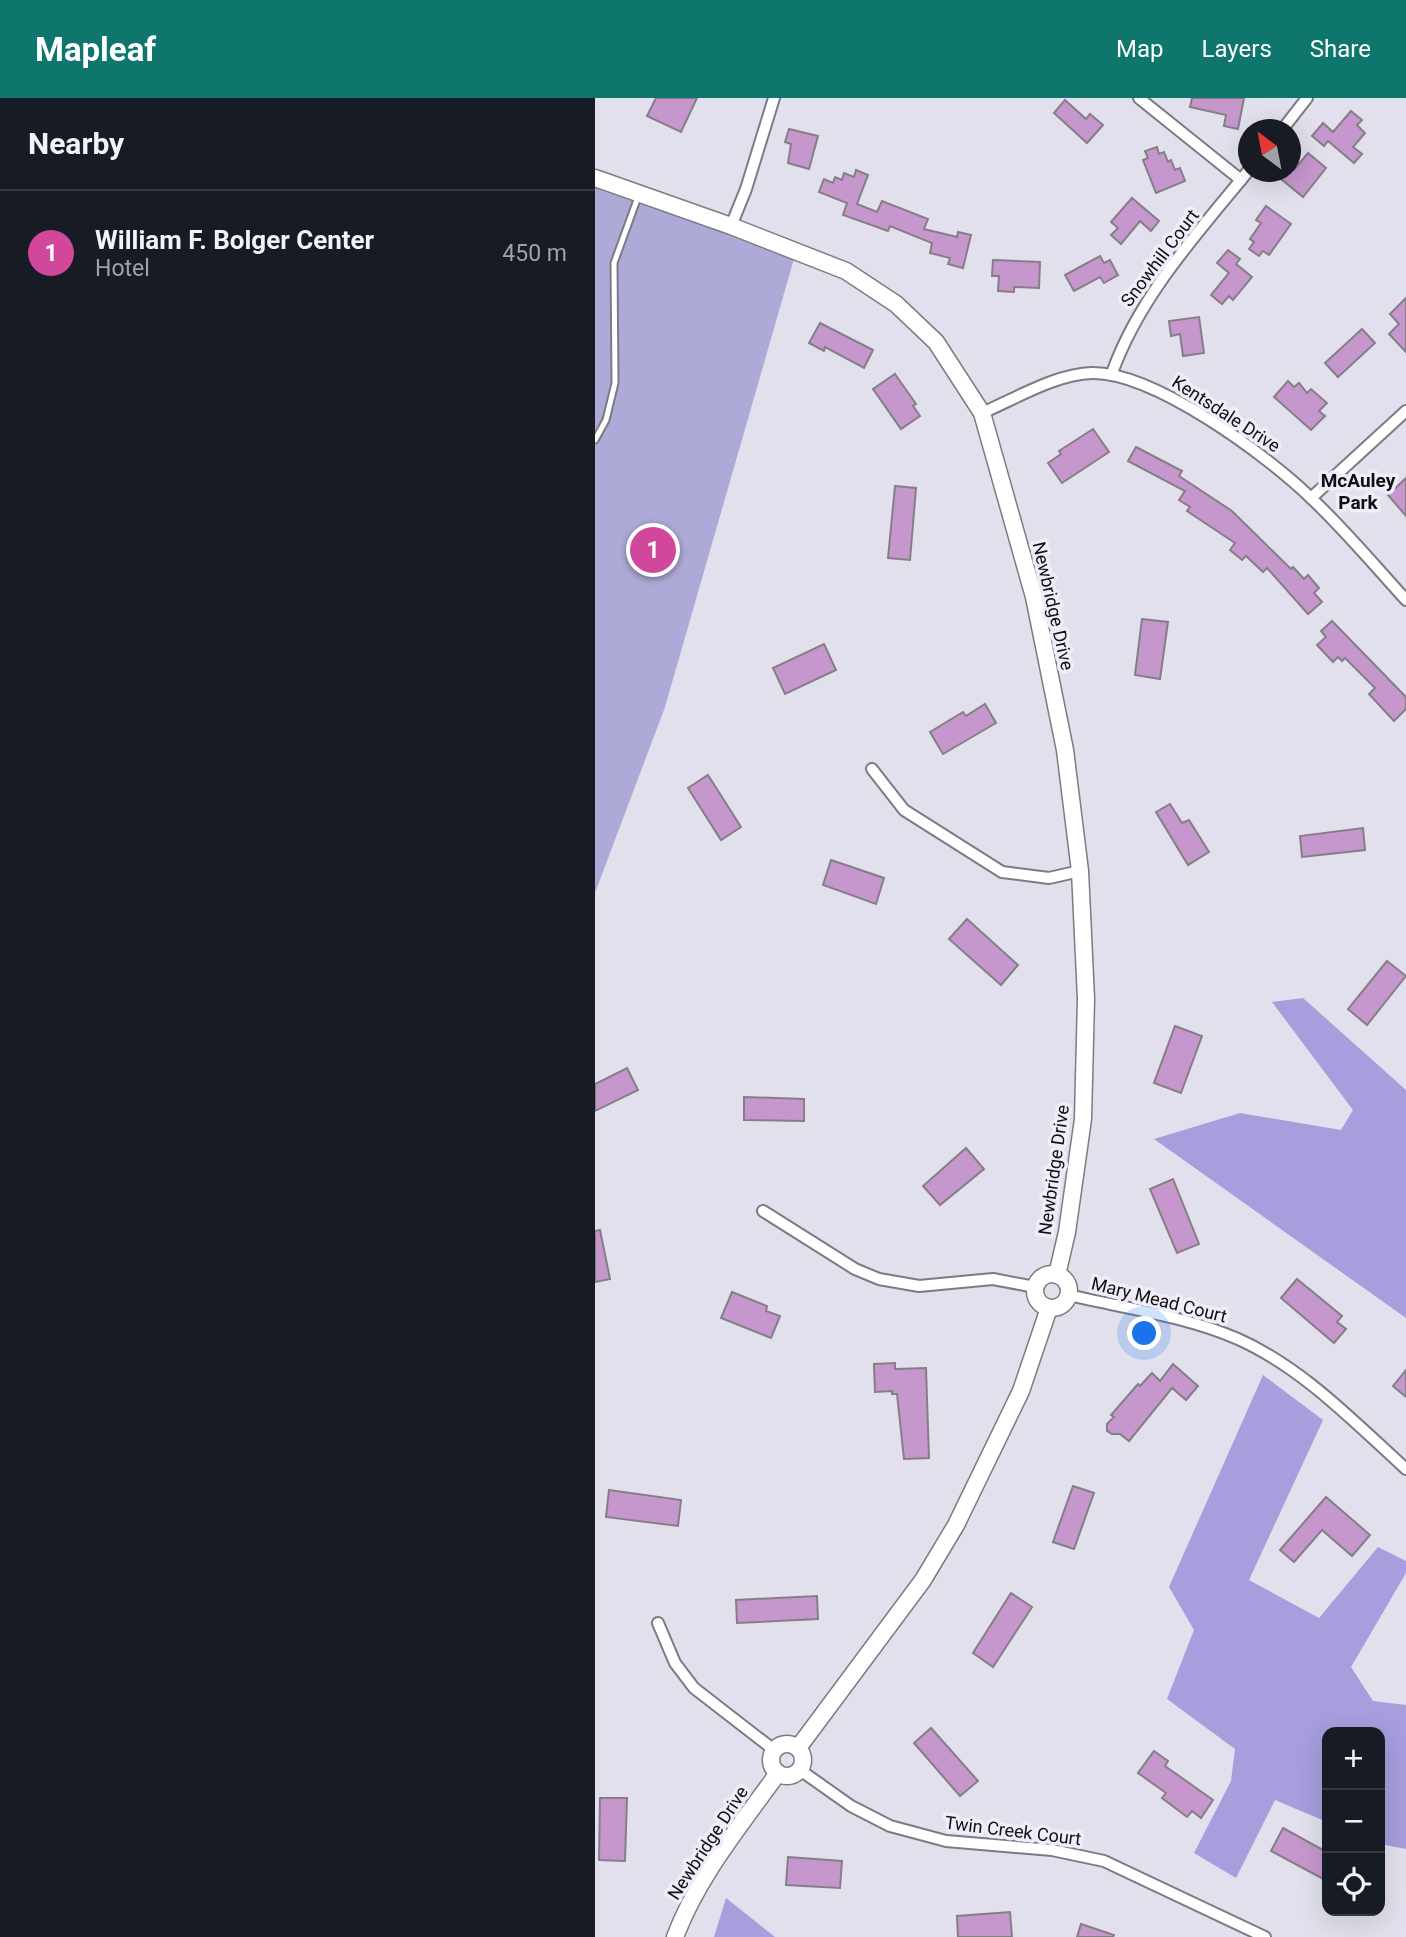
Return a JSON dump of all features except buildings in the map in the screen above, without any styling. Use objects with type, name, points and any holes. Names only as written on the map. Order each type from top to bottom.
[{"type":"street","points":[[731,226],[746,189],[774,98]]},
{"type":"street","points":[[1139,98],[1238,178]]},
{"type":"street","points":[[1291,119],[1307,98]]},
{"type":"street","name":"Newbridge Drive","points":[[595,178],[731,226],[846,271],[897,304],[936,342],[982,413],[1034,597],[1065,750],[1080,872],[1086,999],[1083,1119],[1067,1232],[1057,1275]]},
{"type":"street","name":"Snowhill Court","points":[[1112,373],[1126,336],[1146,301],[1239,182]]},
{"type":"street","name":"Kentsdale Drive","points":[[982,413],[1063,379],[1088,373],[1112,373],[1157,391],[1203,417],[1273,465],[1311,498],[1406,600]]},
{"type":"street","points":[[1311,498],[1406,411]]},
{"type":"street","points":[[872,769],[904,810],[1002,872],[1049,878],[1080,872]]},
{"type":"street","points":[[763,1211],[855,1269],[880,1279],[919,1286],[993,1279],[1035,1287]]},
{"type":"street","points":[[1046,1275],[1057,1275],[1067,1285],[1068,1295],[1063,1304],[1049,1308],[1036,1298],[1035,1287],[1046,1275]]},
{"type":"street","name":"Mary Mead Court","points":[[1068,1295],[1199,1325],[1238,1339],[1273,1357],[1324,1395],[1406,1469]]},
{"type":"street","points":[[798,1748],[923,1580],[956,1525],[1021,1391],[1049,1308]]},
{"type":"street","points":[[658,1623],[675,1663],[694,1688],[774,1751]]},
{"type":"street","points":[[786,1744],[798,1748],[804,1760],[800,1770],[791,1776],[778,1773],[771,1762],[774,1751],[786,1744]]},
{"type":"street","name":"Twin Creek Court","points":[[800,1770],[851,1806],[890,1826],[946,1841],[1052,1850],[1104,1861],[1265,1937]]},
{"type":"street","name":"Newbridge Drive","points":[[675,1937],[685,1910],[713,1864],[778,1773]]},
{"type":"lane","points":[[595,440],[606,420],[615,383],[614,262],[639,194]]},
{"type":"shaded area","points":[[595,172],[796,252],[665,707],[595,893]]},
{"type":"shaded area","points":[[1303,998],[1406,1090],[1406,1318],[1154,1139],[1240,1113],[1341,1130],[1353,1110],[1272,1002]]},
{"type":"shaded area","points":[[1263,1375],[1323,1420],[1249,1580],[1319,1618],[1378,1547],[1406,1561],[1406,1573],[1351,1667],[1373,1701],[1406,1705],[1406,1849],[1385,1845],[1385,1727],[1322,1727],[1322,1820],[1275,1800],[1236,1878],[1194,1853],[1231,1781],[1235,1749],[1167,1699],[1194,1630],[1169,1587]]},
{"type":"shaded area","points":[[726,1898],[775,1937],[714,1937]]},
{"type":"place","name":"William F. Bolger Center","points":[[653,550]]},
{"type":"district","name":"McAuley Park","points":[[1358,491]]}]
